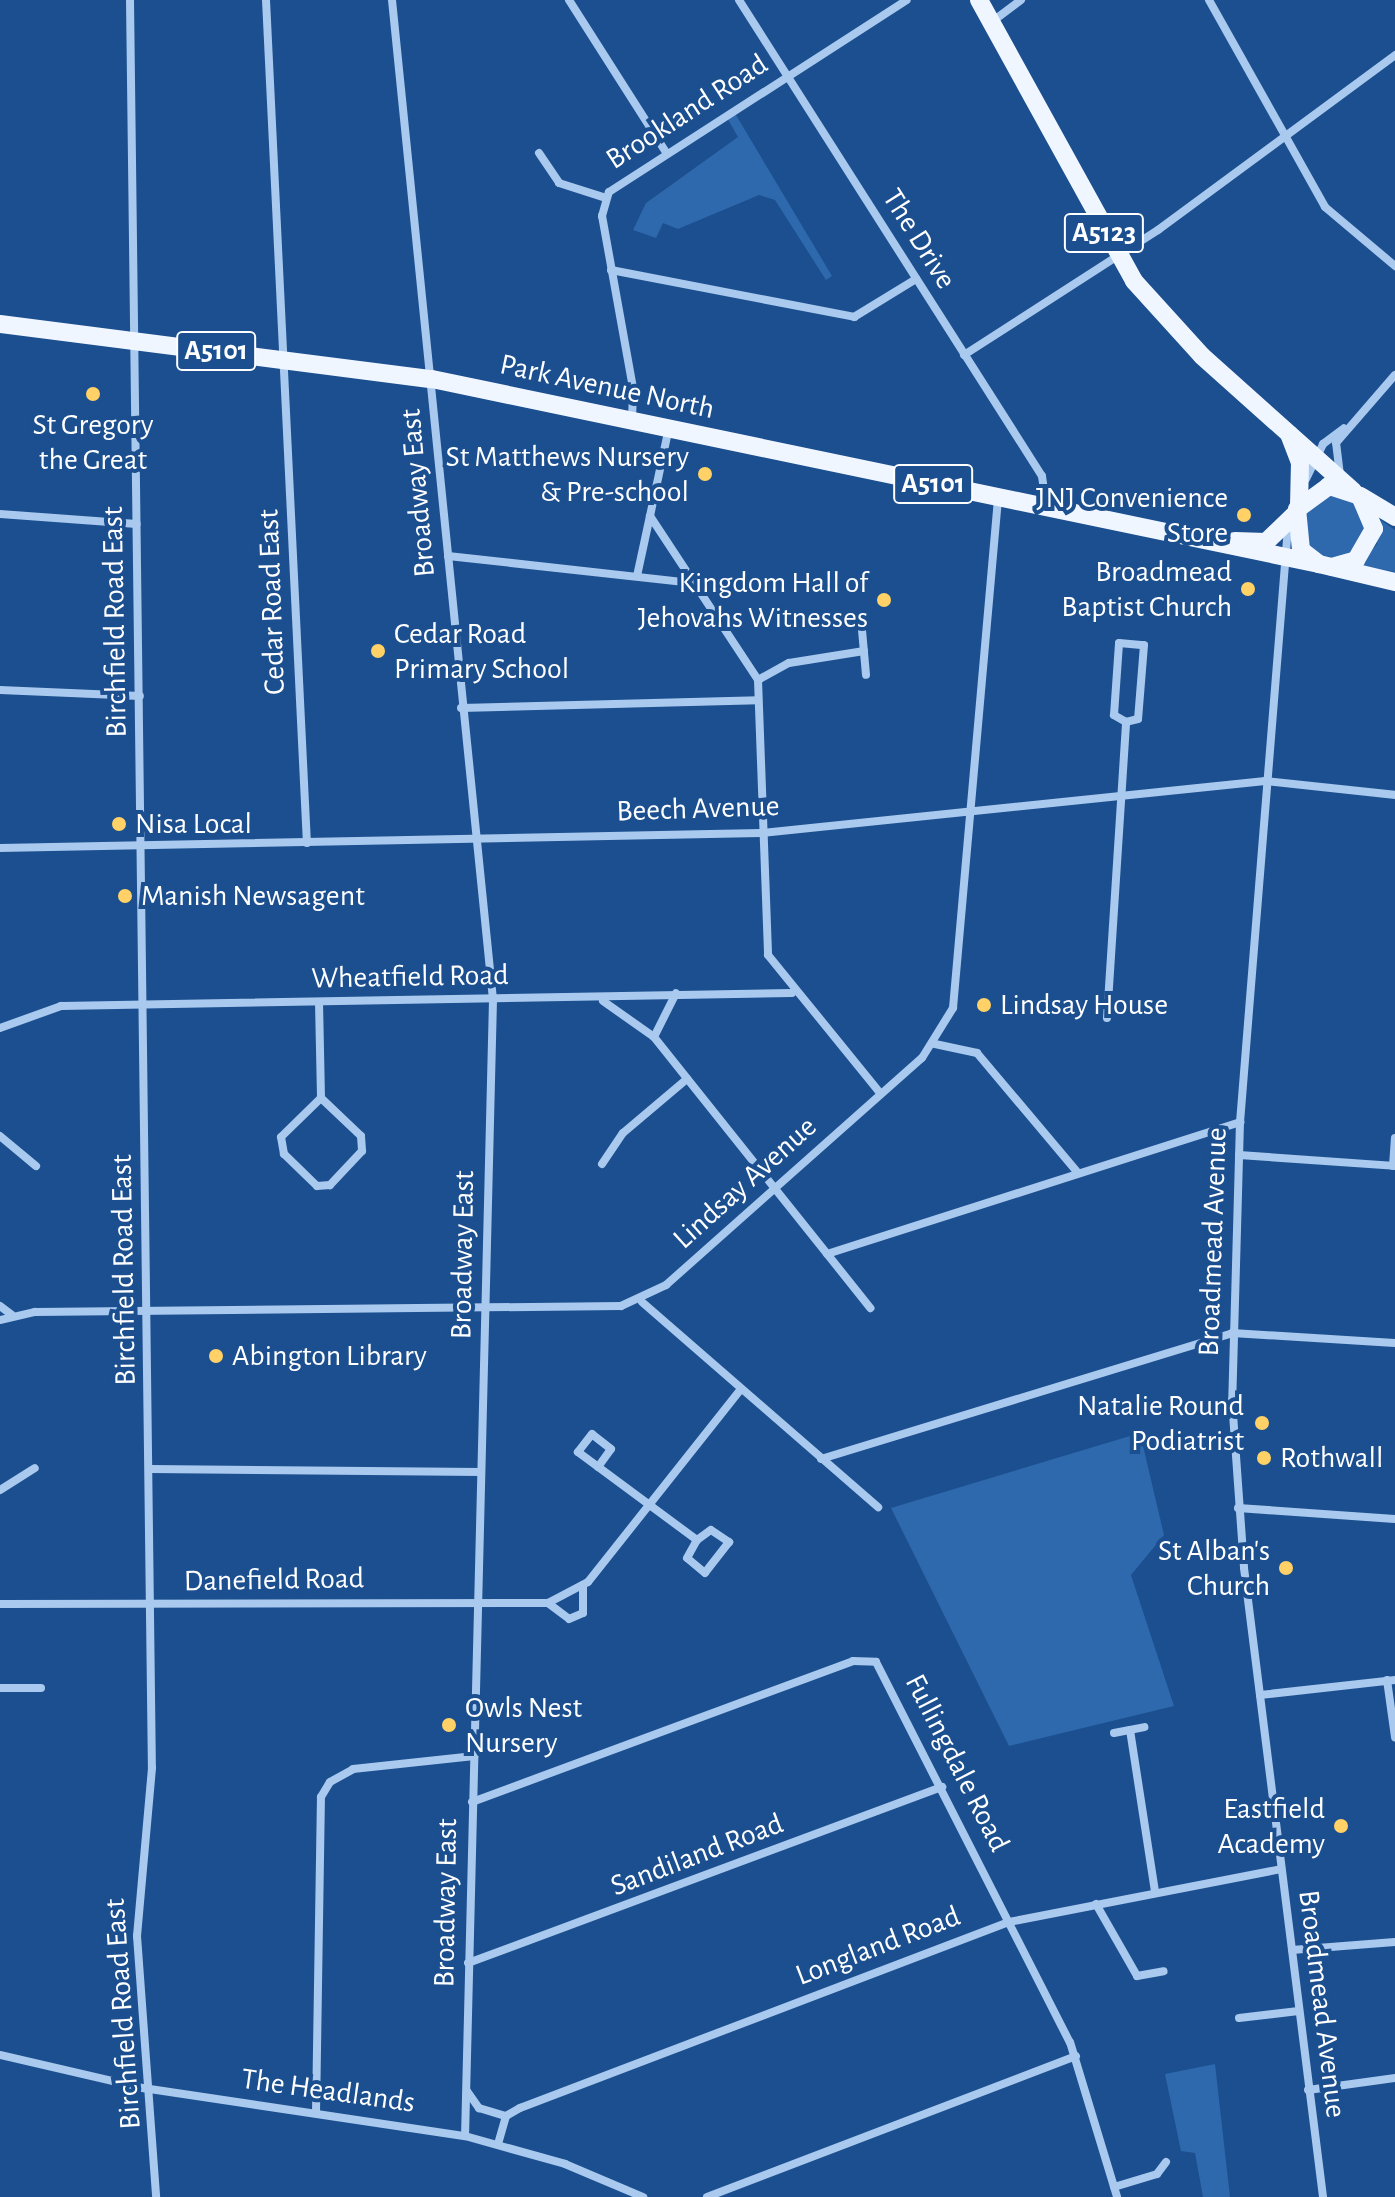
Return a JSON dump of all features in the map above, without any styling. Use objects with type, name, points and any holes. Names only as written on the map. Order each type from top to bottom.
[{"type":"main road","name":"A5123","points":[[979,0],[1118,258],[1171,326],[1316,453],[1356,493],[1395,517]]},
{"type":"main road","name":"Park Avenue North","points":[[0,324],[432,379],[632,420],[668,432],[1046,507],[1395,582]]},
{"type":"main road","name":"A5123","points":[[1283,425],[1298,454],[1296,510]]},
{"type":"main road","points":[[1329,486],[1356,493],[1371,512],[1371,541],[1356,560],[1326,565],[1295,540],[1296,510],[1329,486]]},
{"type":"main road","name":"Park Avenue North","points":[[1197,540],[1266,542],[1296,510]]},
{"type":"street","name":"Birchfield Road East","points":[[130,0],[144,846],[152,1768],[137,1936],[152,2090],[156,2197]]},
{"type":"street","name":"Cedar Road East","points":[[266,0],[287,360],[307,843]]},
{"type":"street","name":"Broadway East","points":[[392,0],[432,379],[472,839],[493,1000],[465,2136]]},
{"type":"street","points":[[569,0],[666,152]]},
{"type":"street","name":"The Drive","points":[[739,0],[1042,476],[1046,507]]},
{"type":"street","name":"Brookland Road","points":[[632,420],[633,388],[611,270],[606,198],[666,152],[907,0]]},
{"type":"street","points":[[993,21],[1021,0]]},
{"type":"street","points":[[1209,0],[1325,207],[1395,266]]},
{"type":"street","points":[[964,355],[1118,258],[1395,55]]},
{"type":"street","points":[[539,153],[559,183],[606,198]]},
{"type":"street","points":[[611,270],[854,317],[916,279]]},
{"type":"street","points":[[1316,453],[1345,428],[1395,375]]},
{"type":"street","points":[[1340,475],[1336,443],[1345,428]]},
{"type":"street","points":[[637,576],[668,432]]},
{"type":"street","name":"Broadmead Avenue","points":[[1316,453],[1281,558],[1240,1122],[1232,1333],[1238,1508],[1323,2197]]},
{"type":"street","name":"Lindsay Avenue","points":[[642,1302],[935,1044],[956,998],[998,498]]},
{"type":"street","points":[[0,514],[137,524]]},
{"type":"street","points":[[650,516],[758,680],[765,946],[792,993],[881,1094]]},
{"type":"street","points":[[448,556],[694,583]]},
{"type":"street","points":[[862,630],[866,675]]},
{"type":"street","points":[[1119,643],[1144,645],[1138,719],[1126,722],[1114,715],[1119,643]]},
{"type":"street","points":[[758,680],[789,663],[864,651]]},
{"type":"street","points":[[0,690],[140,696]]},
{"type":"street","points":[[461,708],[758,700]]},
{"type":"street","points":[[1107,1018],[1126,722]]},
{"type":"street","name":"Beech Avenue","points":[[0,848],[761,833],[1265,781],[1395,795]]},
{"type":"street","points":[[654,1037],[676,993]]},
{"type":"street","name":"Wheatfield Road","points":[[0,1028],[50,1007],[602,1000],[676,993],[792,993]]},
{"type":"street","points":[[602,1000],[654,1037],[870,1308]]},
{"type":"street","points":[[319,1002],[321,1098],[361,1136],[362,1151],[330,1185],[317,1186],[284,1154],[281,1137],[321,1098]]},
{"type":"street","points":[[935,1044],[977,1053],[1078,1173]]},
{"type":"street","points":[[602,1164],[623,1133],[687,1079]]},
{"type":"street","points":[[827,1254],[1240,1122]]},
{"type":"street","points":[[0,1136],[36,1166]]},
{"type":"street","points":[[1239,1155],[1394,1166],[1395,1138]]},
{"type":"street","points":[[0,1320],[12,1315],[148,1311],[486,1308],[642,1302],[878,1507]]},
{"type":"street","points":[[0,1306],[12,1315]]},
{"type":"street","points":[[821,1459],[1232,1333],[1395,1343]]},
{"type":"street","name":"Danefield Road","points":[[0,1604],[548,1603],[583,1585],[740,1390]]},
{"type":"street","points":[[598,1467],[697,1540]]},
{"type":"street","points":[[0,1490],[35,1468]]},
{"type":"street","points":[[150,1469],[481,1472]]},
{"type":"street","points":[[1238,1508],[1395,1519]]},
{"type":"street","points":[[711,1530],[729,1542],[705,1573],[687,1558],[697,1540],[711,1530]]},
{"type":"street","name":"Danefield Road","points":[[548,1603],[569,1619],[583,1613],[583,1585]]},
{"type":"street","name":"Fullingdale Road","points":[[472,1802],[865,1658],[885,1673],[1076,2056],[1115,2192]]},
{"type":"street","points":[[1260,1695],[1391,1680],[1395,1737]]},
{"type":"street","points":[[0,1688],[41,1688]]},
{"type":"street","points":[[1114,1733],[1144,1727]]},
{"type":"street","points":[[1130,1730],[1155,1891]]},
{"type":"street","points":[[316,2113],[321,1797],[330,1782],[353,1769],[474,1756]]},
{"type":"street","name":"Sandiland Road","points":[[468,1963],[942,1787]]},
{"type":"street","name":"Longland Road","points":[[506,2116],[1009,1922],[1155,1891],[1281,1869]]},
{"type":"street","points":[[1096,1904],[1137,1976],[1164,1971]]},
{"type":"street","points":[[1292,1950],[1395,1942]]},
{"type":"street","points":[[1239,2018],[1299,2011]]},
{"type":"street","name":"The Headlands","points":[[0,2055],[152,2090],[465,2136],[498,2144],[643,2197]]},
{"type":"street","points":[[707,2197],[1076,2056]]},
{"type":"street","points":[[1308,2090],[1395,2078]]},
{"type":"street","points":[[467,2090],[479,2108],[506,2116],[498,2144]]},
{"type":"street","points":[[1115,2192],[1157,2174],[1166,2162]]},
{"type":"shaded area","points":[[733,110],[832,276],[826,280],[775,200],[759,195],[678,229],[663,223],[656,238],[633,230],[646,203],[738,137],[726,116]]},
{"type":"shaded area","points":[[1333,495],[1345,497],[1355,504],[1362,514],[1362,538],[1355,548],[1345,555],[1333,557],[1321,555],[1311,548],[1304,538],[1302,526],[1304,514],[1311,504],[1321,497]]},
{"type":"shaded area","points":[[1379,519],[1395,530],[1395,572],[1360,565],[1377,544]]},
{"type":"shaded area","points":[[1140,1433],[1164,1535],[1131,1575],[1174,1706],[1009,1746],[891,1508]]},
{"type":"shaded area","points":[[1215,2064],[1230,2197],[1203,2197],[1195,2153],[1181,2151],[1165,2074]]},
{"type":"place","name":"St Gregory the Great","points":[[93,394]]},
{"type":"place","name":"St Matthews Nursery & Pre-school","points":[[705,474]]},
{"type":"place","name":"JNJ Convenience Store","points":[[1244,515]]},
{"type":"place","name":"Broadmead Baptist Church","points":[[1248,589]]},
{"type":"place","name":"Kingdom Hall of Jehovahs Witnesses","points":[[884,600]]},
{"type":"place","name":"Cedar Road Primary School","points":[[378,651]]},
{"type":"place","name":"Nisa Local","points":[[119,824]]},
{"type":"place","name":"Manish Newsagent","points":[[125,896]]},
{"type":"place","name":"Lindsay House","points":[[984,1005]]},
{"type":"place","name":"Abington Library","points":[[216,1356]]},
{"type":"place","name":"Natalie Round Podiatrist","points":[[1262,1423]]},
{"type":"place","name":"Rothwall","points":[[1264,1458]]},
{"type":"place","name":"St Alban's Church","points":[[1286,1568]]},
{"type":"place","name":"Owls Nest Nursery","points":[[449,1725]]},
{"type":"place","name":"Eastfield Academy","points":[[1341,1826]]}]
